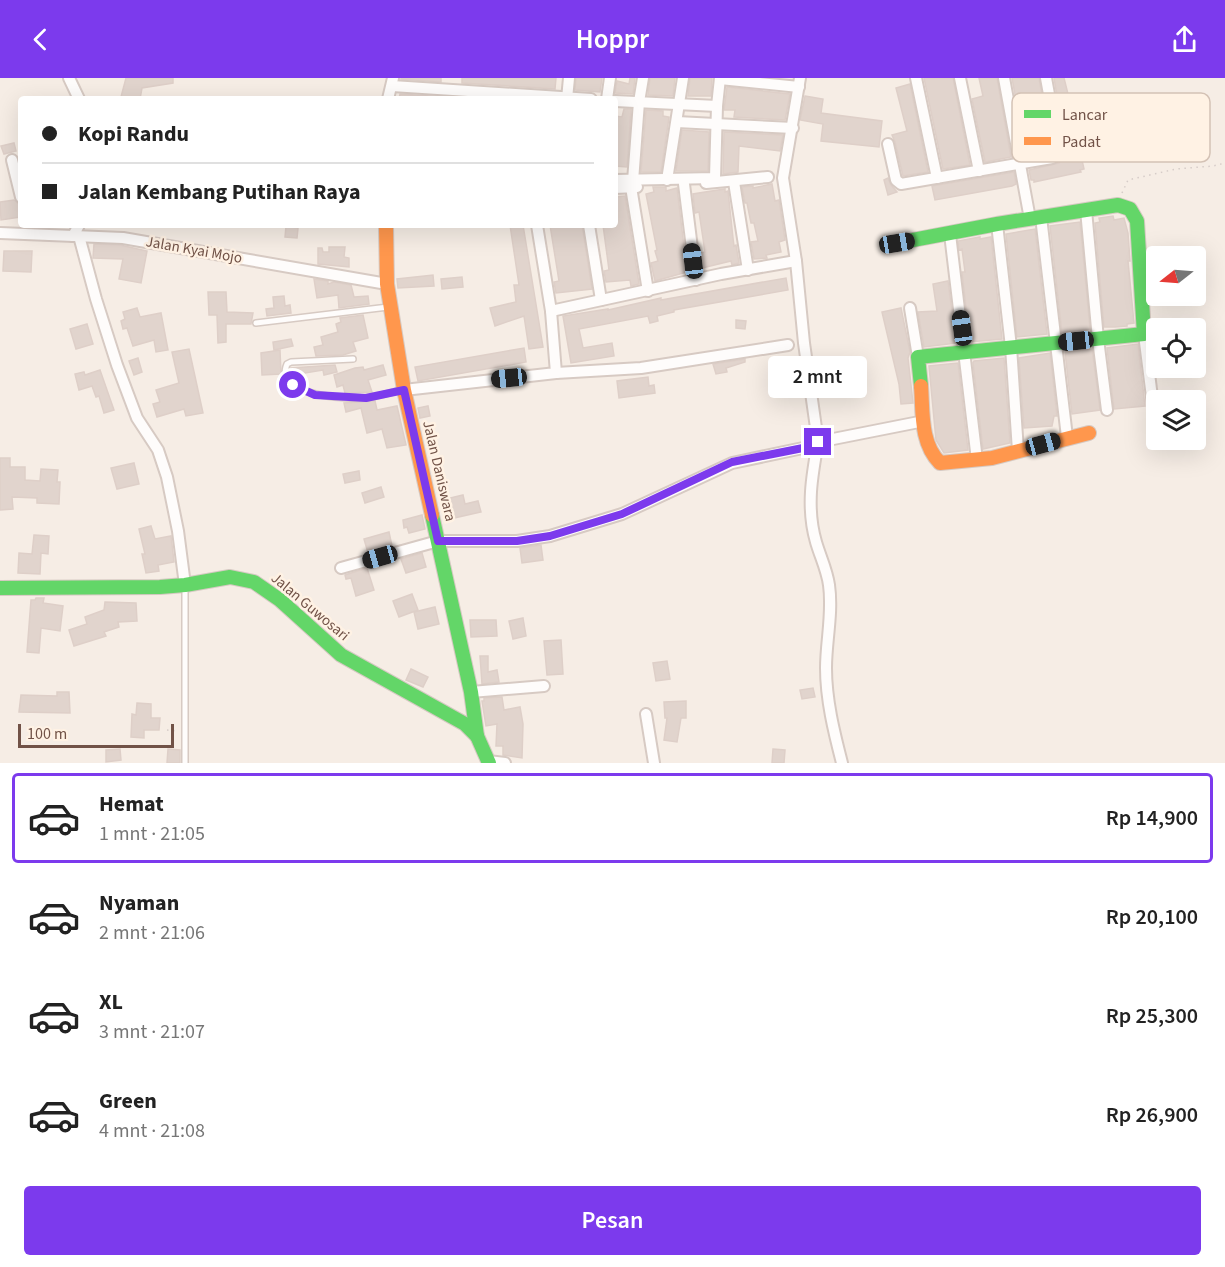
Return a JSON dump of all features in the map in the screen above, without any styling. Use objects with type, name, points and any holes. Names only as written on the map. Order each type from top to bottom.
[{"type":"street","points":[[69,78],[78,96]]},
{"type":"street","points":[[567,96],[569,78]]},
{"type":"street","points":[[607,96],[610,78]]},
{"type":"street","points":[[643,78],[632,184],[648,291]]},
{"type":"street","points":[[667,180],[683,78]]},
{"type":"street","points":[[916,78],[937,178]]},
{"type":"street","points":[[960,78],[979,171]]},
{"type":"street","points":[[1004,78],[1012,120]]},
{"type":"street","points":[[1046,78],[1049,93]]},
{"type":"street","points":[[618,187],[667,180],[715,178],[720,79],[799,83],[783,178],[796,261],[804,343],[818,442],[811,479],[811,515],[815,540],[829,586],[830,614],[826,668],[830,715],[842,763]]},
{"type":"street","points":[[393,82],[545,96]]},
{"type":"street","points":[[618,101],[717,106]]},
{"type":"street","points":[[677,122],[793,128]]},
{"type":"street","points":[[888,144],[896,180],[901,184],[1026,162]]},
{"type":"street","points":[[12,160],[18,189]]},
{"type":"street","points":[[1020,163],[1036,218],[1067,437]]},
{"type":"street","points":[[618,181],[632,184],[684,184],[734,182],[768,177]]},
{"type":"street","points":[[734,182],[748,270]]},
{"type":"street","points":[[684,184],[696,280]]},
{"type":"street","points":[[897,243],[1118,205],[1130,209],[1137,221],[1144,334],[1151,390]]},
{"type":"street","points":[[1086,210],[1107,410]]},
{"type":"street","points":[[997,224],[1011,347],[1018,451]]},
{"type":"street","name":"Jalan Daniswara","points":[[386,228],[387,284],[404,390],[471,692],[477,736]]},
{"type":"street","points":[[537,228],[551,311],[556,373]]},
{"type":"street","points":[[589,228],[601,300]]},
{"type":"street","name":"Jalan Kyai Mojo","points":[[0,233],[26,229],[123,238],[387,284]]},
{"type":"street","points":[[77,232],[117,365],[137,418],[158,450],[167,477],[178,531],[185,585]]},
{"type":"street","points":[[950,234],[977,460]]},
{"type":"street","points":[[551,311],[796,261]]},
{"type":"street","points":[[910,308],[918,357],[926,442],[940,463],[992,458],[1089,433]]},
{"type":"street","points":[[918,357],[1144,334]]},
{"type":"street","points":[[404,390],[556,373],[641,368],[788,345]]},
{"type":"street","points":[[341,568],[438,541],[517,541],[550,536],[622,514],[732,462],[924,421]]},
{"type":"street","name":"Jalan Guwosari","points":[[0,588],[160,588],[230,577],[254,582],[280,600],[341,655],[465,724],[477,736],[488,762]]},
{"type":"street","points":[[471,692],[544,686]]},
{"type":"street","points":[[646,714],[654,763]]},
{"type":"street","points":[[488,762],[505,763]]},
{"type":"lane","points":[[256,323],[390,307]]},
{"type":"lane","points":[[354,359],[291,362],[285,369],[286,379],[293,385],[315,395],[366,398],[404,390]]},
{"type":"lane","points":[[185,585],[185,763]]},
{"type":"path","points":[[1118,205],[1128,180],[1176,169],[1225,163]]},
{"type":"building","points":[[126,78],[173,78],[173,83],[142,88],[141,96],[121,96]]},
{"type":"building","points":[[441,78],[441,82],[401,79]]},
{"type":"building","points":[[462,78],[556,78],[555,89],[462,83]]},
{"type":"building","points":[[576,78],[602,78],[600,92],[575,90]]},
{"type":"building","points":[[630,78],[635,78],[633,94],[615,93],[617,81],[629,84]]},
{"type":"building","points":[[650,78],[675,78],[673,96],[648,95]]},
{"type":"building","points":[[690,78],[712,78],[711,96],[688,96]]},
{"type":"building","points":[[924,78],[953,78],[970,165],[943,169]]},
{"type":"building","points":[[979,78],[997,78],[1011,157],[985,162],[972,99],[983,96]]},
{"type":"building","points":[[1012,78],[1039,78],[1042,93],[1015,93]]},
{"type":"building","points":[[1054,78],[1064,78],[1068,93],[1056,93]]},
{"type":"building","points":[[910,84],[928,172],[903,176],[892,135],[907,131],[896,88]]},
{"type":"building","points":[[727,87],[790,94],[785,120],[734,117],[735,110],[724,110]]},
{"type":"building","points":[[400,94],[429,96],[400,96]]},
{"type":"building","points":[[805,96],[823,99],[821,113],[882,121],[879,147],[821,141],[823,124],[800,120]]},
{"type":"building","points":[[624,109],[631,109],[627,167],[618,166],[618,116],[622,117]]},
{"type":"building","points":[[646,110],[663,111],[663,116],[669,117],[661,172],[641,172]]},
{"type":"building","points":[[682,130],[709,132],[708,171],[676,171]]},
{"type":"building","points":[[724,132],[783,135],[780,151],[739,146],[738,172],[723,174]]},
{"type":"building","points":[[14,143],[16,151],[4,154],[1,146]]},
{"type":"building","points":[[1082,162],[1084,169],[1080,170],[1081,172],[1034,182],[1031,180],[1029,170],[1059,163]]},
{"type":"building","points":[[1014,172],[1016,184],[1012,186],[935,200],[932,186]]},
{"type":"building","points":[[888,178],[897,192],[888,195],[884,180]]},
{"type":"building","points":[[772,184],[775,201],[779,200],[785,240],[779,242],[781,252],[766,255],[767,258],[754,259],[751,242],[758,241],[742,187],[753,186],[753,188]]},
{"type":"building","points":[[653,187],[666,187],[666,191],[677,188],[687,272],[655,281],[651,263],[658,261],[655,251],[657,250],[646,194],[654,192]]},
{"type":"building","points":[[725,189],[725,192],[728,191],[734,246],[736,245],[739,263],[732,265],[731,261],[702,268],[700,253],[705,252],[699,212],[695,213],[693,194]]},
{"type":"building","points":[[625,196],[639,284],[631,286],[630,280],[606,282],[604,271],[609,270],[603,228],[618,228],[618,197]]},
{"type":"building","points":[[14,200],[18,203],[18,217],[1,220],[0,202]]},
{"type":"building","points":[[1113,216],[1114,220],[1124,218],[1128,233],[1130,261],[1128,261],[1134,323],[1127,324],[1127,326],[1104,327],[1095,223],[1100,222],[1099,218]]},
{"type":"building","points":[[1080,222],[1090,329],[1062,333],[1050,226]]},
{"type":"building","points":[[286,228],[298,228],[297,238],[285,237]]},
{"type":"building","points":[[510,228],[523,228],[543,347],[529,349],[524,316],[495,326],[490,308],[516,302],[514,285],[519,285]]},
{"type":"building","points":[[550,228],[582,228],[592,289],[556,293],[554,282],[559,281]]},
{"type":"building","points":[[1035,229],[1047,334],[1017,337],[1006,234]]},
{"type":"building","points":[[980,237],[980,239],[991,237],[1002,339],[970,342],[962,272],[965,272],[962,249],[959,250],[958,241]]},
{"type":"building","points":[[94,244],[120,245],[147,251],[141,283],[119,279],[123,259],[93,258]]},
{"type":"building","points":[[329,247],[345,247],[344,257],[349,258],[349,267],[318,264],[318,248],[322,248],[323,252],[329,252]]},
{"type":"building","points":[[4,251],[32,251],[31,272],[3,271]]},
{"type":"building","points":[[433,275],[434,286],[398,288],[397,279]]},
{"type":"building","points":[[462,277],[463,287],[442,289],[441,279]]},
{"type":"building","points":[[786,278],[788,290],[674,310],[674,312],[657,316],[658,321],[650,323],[648,316],[579,329],[583,348],[612,343],[614,356],[571,363],[563,316]]},
{"type":"building","points":[[314,279],[328,281],[328,284],[334,282],[351,285],[354,297],[368,296],[369,304],[339,308],[338,295],[317,298]]},
{"type":"building","points":[[948,281],[956,343],[924,347],[918,312],[937,311],[933,284]]},
{"type":"building","points":[[208,292],[226,292],[227,312],[253,313],[251,324],[226,324],[226,342],[218,343],[217,315],[209,315]]},
{"type":"building","points":[[284,296],[285,306],[290,305],[291,313],[267,316],[266,309],[274,308],[273,297]]},
{"type":"building","points":[[137,308],[140,317],[161,313],[168,350],[156,352],[154,340],[133,346],[127,328],[123,329],[121,321],[125,319],[123,312]]},
{"type":"building","points":[[901,308],[910,352],[908,358],[913,403],[901,404],[899,384],[882,312]]},
{"type":"building","points":[[363,315],[368,338],[353,342],[356,351],[343,355],[316,356],[314,347],[323,345],[321,337],[338,332],[336,324],[341,322],[340,318]]},
{"type":"building","points":[[736,320],[746,321],[745,329],[736,328]]},
{"type":"building","points":[[87,324],[93,344],[76,349],[70,329]]},
{"type":"building","points":[[291,339],[293,346],[274,350],[273,342]]},
{"type":"building","points":[[1138,344],[1145,406],[1114,409],[1107,348]]},
{"type":"building","points":[[524,348],[526,362],[418,381],[415,367]]},
{"type":"building","points":[[189,349],[203,413],[186,416],[184,409],[157,417],[153,404],[160,402],[156,390],[179,383],[172,352]]},
{"type":"building","points":[[1092,349],[1100,410],[1072,414],[1065,352]]},
{"type":"building","points":[[280,350],[281,374],[262,375],[261,353]]},
{"type":"building","points":[[1050,353],[1057,416],[1054,416],[1052,426],[1024,428],[1019,358]]},
{"type":"building","points":[[138,358],[142,372],[134,375],[129,361]]},
{"type":"building","points":[[1004,358],[1010,443],[983,449],[973,363],[974,361]]},
{"type":"building","points":[[745,359],[745,362],[726,368],[727,372],[716,374],[713,364]]},
{"type":"building","points":[[958,363],[968,450],[944,453],[936,440],[929,366]]},
{"type":"building","points":[[335,365],[337,372],[324,375],[323,370],[293,375],[291,368]]},
{"type":"building","points":[[383,365],[386,375],[368,380],[372,392],[345,393],[343,385],[337,387],[334,375],[355,368],[363,367],[364,370]]},
{"type":"building","points":[[100,370],[114,410],[104,413],[99,396],[96,397],[92,386],[79,390],[75,374],[84,372],[85,375]]},
{"type":"building","points":[[648,377],[649,386],[654,385],[655,393],[619,398],[617,381]]},
{"type":"building","points":[[375,401],[377,410],[397,406],[406,445],[387,448],[382,429],[367,433],[361,408],[346,412],[344,403]]},
{"type":"building","points":[[428,406],[430,416],[420,418],[418,408]]},
{"type":"building","points":[[0,458],[10,458],[10,467],[25,467],[25,480],[40,481],[41,469],[58,470],[59,504],[37,503],[37,498],[12,497],[13,509],[0,510]]},
{"type":"building","points":[[134,463],[139,484],[117,489],[111,468]]},
{"type":"building","points":[[359,471],[360,480],[345,483],[343,474]]},
{"type":"building","points":[[381,487],[384,497],[365,503],[362,493]]},
{"type":"building","points":[[463,495],[465,504],[478,501],[481,512],[454,518],[450,498]]},
{"type":"building","points":[[422,515],[425,529],[409,533],[407,527],[404,528],[403,520]]},
{"type":"building","points":[[151,526],[155,539],[171,536],[174,562],[158,565],[159,571],[146,573],[142,554],[145,554],[139,529]]},
{"type":"building","points":[[389,532],[392,546],[368,553],[364,539]]},
{"type":"building","points":[[34,535],[49,536],[48,554],[41,553],[40,574],[18,573],[19,553],[32,554]]},
{"type":"building","points":[[541,545],[543,560],[522,563],[520,548]]},
{"type":"building","points":[[422,553],[426,567],[406,573],[401,559]]},
{"type":"building","points":[[367,568],[374,590],[356,596],[351,578],[346,579],[345,575]]},
{"type":"building","points":[[412,594],[418,610],[399,617],[393,601]]},
{"type":"building","points":[[44,598],[43,603],[63,606],[60,631],[41,628],[39,653],[27,652],[31,600]]},
{"type":"building","points":[[105,602],[136,603],[137,621],[118,622],[119,627],[104,632],[106,636],[74,646],[69,630],[87,624],[85,617],[104,610]]},
{"type":"building","points":[[435,607],[439,624],[418,629],[414,612]]},
{"type":"building","points":[[523,618],[526,636],[513,639],[509,621]]},
{"type":"building","points":[[470,620],[496,620],[497,636],[471,637]]},
{"type":"building","points":[[561,640],[563,674],[547,675],[544,641]]},
{"type":"building","points":[[480,656],[488,656],[488,672],[497,670],[499,682],[482,684]]},
{"type":"building","points":[[667,661],[670,679],[656,681],[653,663]]},
{"type":"building","points":[[411,669],[428,677],[423,687],[406,680]]},
{"type":"building","points":[[813,688],[815,697],[802,699],[800,690]]},
{"type":"building","points":[[57,692],[69,692],[70,713],[19,712],[21,695],[57,696]]},
{"type":"building","points":[[502,697],[504,710],[520,707],[523,724],[522,758],[503,755],[503,746],[496,746],[497,724],[486,726],[482,701],[484,698]]},
{"type":"building","points":[[686,701],[686,718],[681,718],[677,742],[664,740],[667,718],[665,718],[664,702]]},
{"type":"building","points":[[137,703],[151,704],[151,718],[160,718],[159,730],[144,730],[144,738],[131,737],[132,714],[136,715]]},
{"type":"building","points":[[120,749],[121,760],[106,762],[106,750]]},
{"type":"building","points":[[168,749],[180,750],[180,763],[167,763]]},
{"type":"building","points":[[773,749],[785,750],[784,763],[772,763]]},
{"type":"traffic: fast","points":[[897,243],[1118,205],[1130,209],[1137,221],[1144,334],[918,357],[921,386]]},
{"type":"traffic: fast","points":[[432,515],[471,692],[477,736]]},
{"type":"traffic: fast","points":[[0,588],[160,587],[230,577],[254,582],[280,600],[341,655],[465,724],[477,736],[489,763]]},
{"type":"traffic: slow","points":[[386,228],[387,284],[404,390],[432,515]]},
{"type":"traffic: slow","points":[[921,386],[926,437],[940,463],[992,458],[1089,433]]},
{"type":"route","points":[[293,385],[315,395],[366,398],[404,390],[438,541],[517,541],[550,536],[601,522],[642,506],[693,479],[732,462],[803,448],[818,442]]}]
